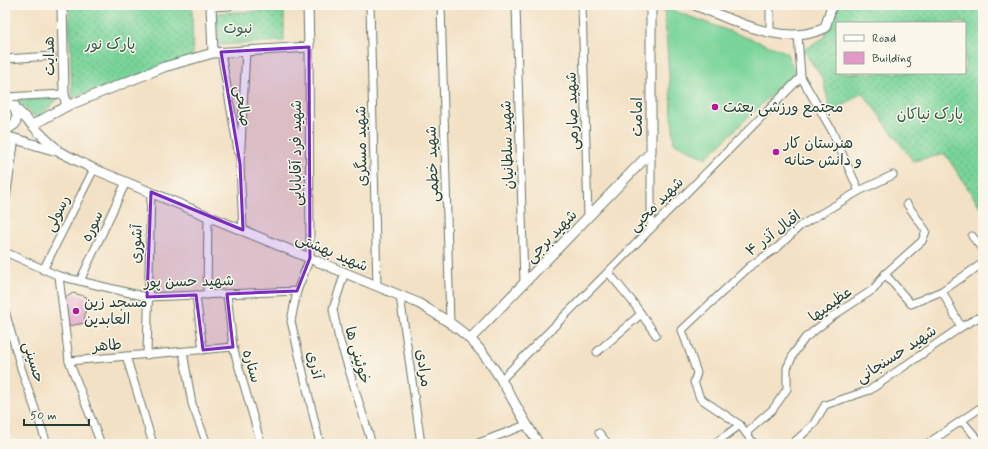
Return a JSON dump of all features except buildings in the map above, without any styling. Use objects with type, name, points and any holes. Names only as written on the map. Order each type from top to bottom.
[{"type":"street","name":"هدایت","points":[[62,5],[64,94],[67,106]]},
{"type":"street","points":[[217,52],[211,6],[229,5]]},
{"type":"street","points":[[34,124],[67,106],[164,67],[217,52],[309,47],[308,5]]},
{"type":"street","name":"شهید مسگری","points":[[370,5],[377,286]]},
{"type":"street","name":"شهید خطمی","points":[[441,5],[450,323]]},
{"type":"street","name":"شهید سلطانیان","points":[[516,5],[524,283]]},
{"type":"street","name":"شهید صارمی","points":[[582,5],[588,217]]},
{"type":"street","name":"امامت","points":[[651,228],[652,5]]},
{"type":"street","points":[[770,5],[770,31]]},
{"type":"street","points":[[700,6],[749,26],[788,36],[812,34],[825,28],[832,5]]},
{"type":"street","points":[[798,35],[801,77],[831,129],[859,191]]},
{"type":"street","name":"شهید فرد آقابابایی","points":[[309,47],[310,258]]},
{"type":"street","name":"صالحی","points":[[243,230],[240,164],[246,51]]},
{"type":"street","name":"صالحی","points":[[217,52],[240,164]]},
{"type":"street","points":[[5,59],[52,56]]},
{"type":"street","name":"شهید محبی","points":[[501,380],[801,77]]},
{"type":"street","points":[[5,99],[64,94]]},
{"type":"street","name":"شهید بهشتی","points":[[5,99],[15,106],[34,124],[42,137],[60,152]]},
{"type":"street","points":[[5,131],[15,124],[17,117],[15,106]]},
{"type":"street","name":"شهید بهشتی","points":[[5,136],[60,152],[94,169],[418,303],[450,323],[470,339],[487,357],[526,425],[539,444]]},
{"type":"street","points":[[5,204],[15,138]]},
{"type":"street","name":"شهید برجی","points":[[470,339],[651,152]]},
{"type":"street","name":"رسولی","points":[[43,270],[94,169]]},
{"type":"street","name":"اقبال آذر ۴","points":[[740,425],[700,398],[694,382],[697,373],[682,330],[749,267],[778,246],[800,226],[859,191],[893,175]]},
{"type":"street","name":"سوره","points":[[80,281],[126,182]]},
{"type":"street","name":"آشوری","points":[[147,354],[147,297],[151,192]]},
{"type":"street","name":"عظیمیها","points":[[746,433],[773,409],[787,388],[787,368],[794,353],[805,338],[833,316],[874,289],[885,274],[922,241],[926,231],[908,204]]},
{"type":"street","points":[[207,295],[208,216]]},
{"type":"street","points":[[972,236],[983,250]]},
{"type":"street","name":"شهید حسن پور","points":[[5,252],[59,276],[147,297],[297,291]]},
{"type":"street","points":[[297,291],[310,258]]},
{"type":"street","points":[[885,274],[911,304],[942,291],[983,263]]},
{"type":"street","name":"خوئینی ها","points":[[345,272],[333,308],[338,335],[372,444]]},
{"type":"street","points":[[608,272],[656,335]]},
{"type":"street","points":[[59,276],[69,361],[101,444]]},
{"type":"street","name":"آذری","points":[[297,291],[291,321],[320,444]]},
{"type":"street","points":[[942,291],[961,327]]},
{"type":"street","name":"ستاره","points":[[227,294],[233,347],[261,444]]},
{"type":"street","points":[[196,295],[203,350]]},
{"type":"street","name":"مرادی","points":[[400,296],[421,444]]},
{"type":"street","name":"حسینی","points":[[5,311],[21,368],[47,444]]},
{"type":"street","points":[[597,352],[641,314]]},
{"type":"street","name":"شهید حسنجانی","points":[[792,444],[813,425],[825,405],[870,390],[961,327],[983,315]]},
{"type":"street","name":"طاهر","points":[[69,361],[233,347]]},
{"type":"street","points":[[183,352],[192,404],[207,444]]},
{"type":"street","points":[[126,356],[153,444]]},
{"type":"street","points":[[927,444],[983,406]]},
{"type":"street","points":[[962,421],[982,444]]},
{"type":"street","points":[[476,444],[526,425]]},
{"type":"street","points":[[714,444],[740,425],[754,444]]},
{"type":"street","points":[[599,433],[608,444]]},
{"type":"highlighted area","points":[[309,47],[310,258],[297,291],[227,294],[233,347],[203,350],[196,295],[147,297],[151,192],[243,230],[240,164],[221,52]]},
{"type":"green space","name":"پارک نور","points":[[69,5],[192,5],[193,58],[72,98]]},
{"type":"green space","name":"پارک نیاکان","points":[[837,5],[983,5],[983,205],[981,208],[945,154],[913,161],[862,92],[831,115],[823,79],[803,50],[825,37],[828,17],[837,12]]},
{"type":"green space","name":"مجتمع ورزشی بعثت","points":[[664,7],[786,52],[795,72],[706,158],[674,143]]},
{"type":"green space","name":"نبوت","points":[[284,10],[284,41],[219,45],[216,13]]},
{"type":"green space","points":[[60,97],[37,119],[16,100]]},
{"type":"place","name":"مجتمع ورزشی بعثت","points":[[715,107]]},
{"type":"place","name":"هنرستان کار و دانش حنانه","points":[[776,152]]},
{"type":"place","name":"مسجد زین العابدین","points":[[76,311]]}]
